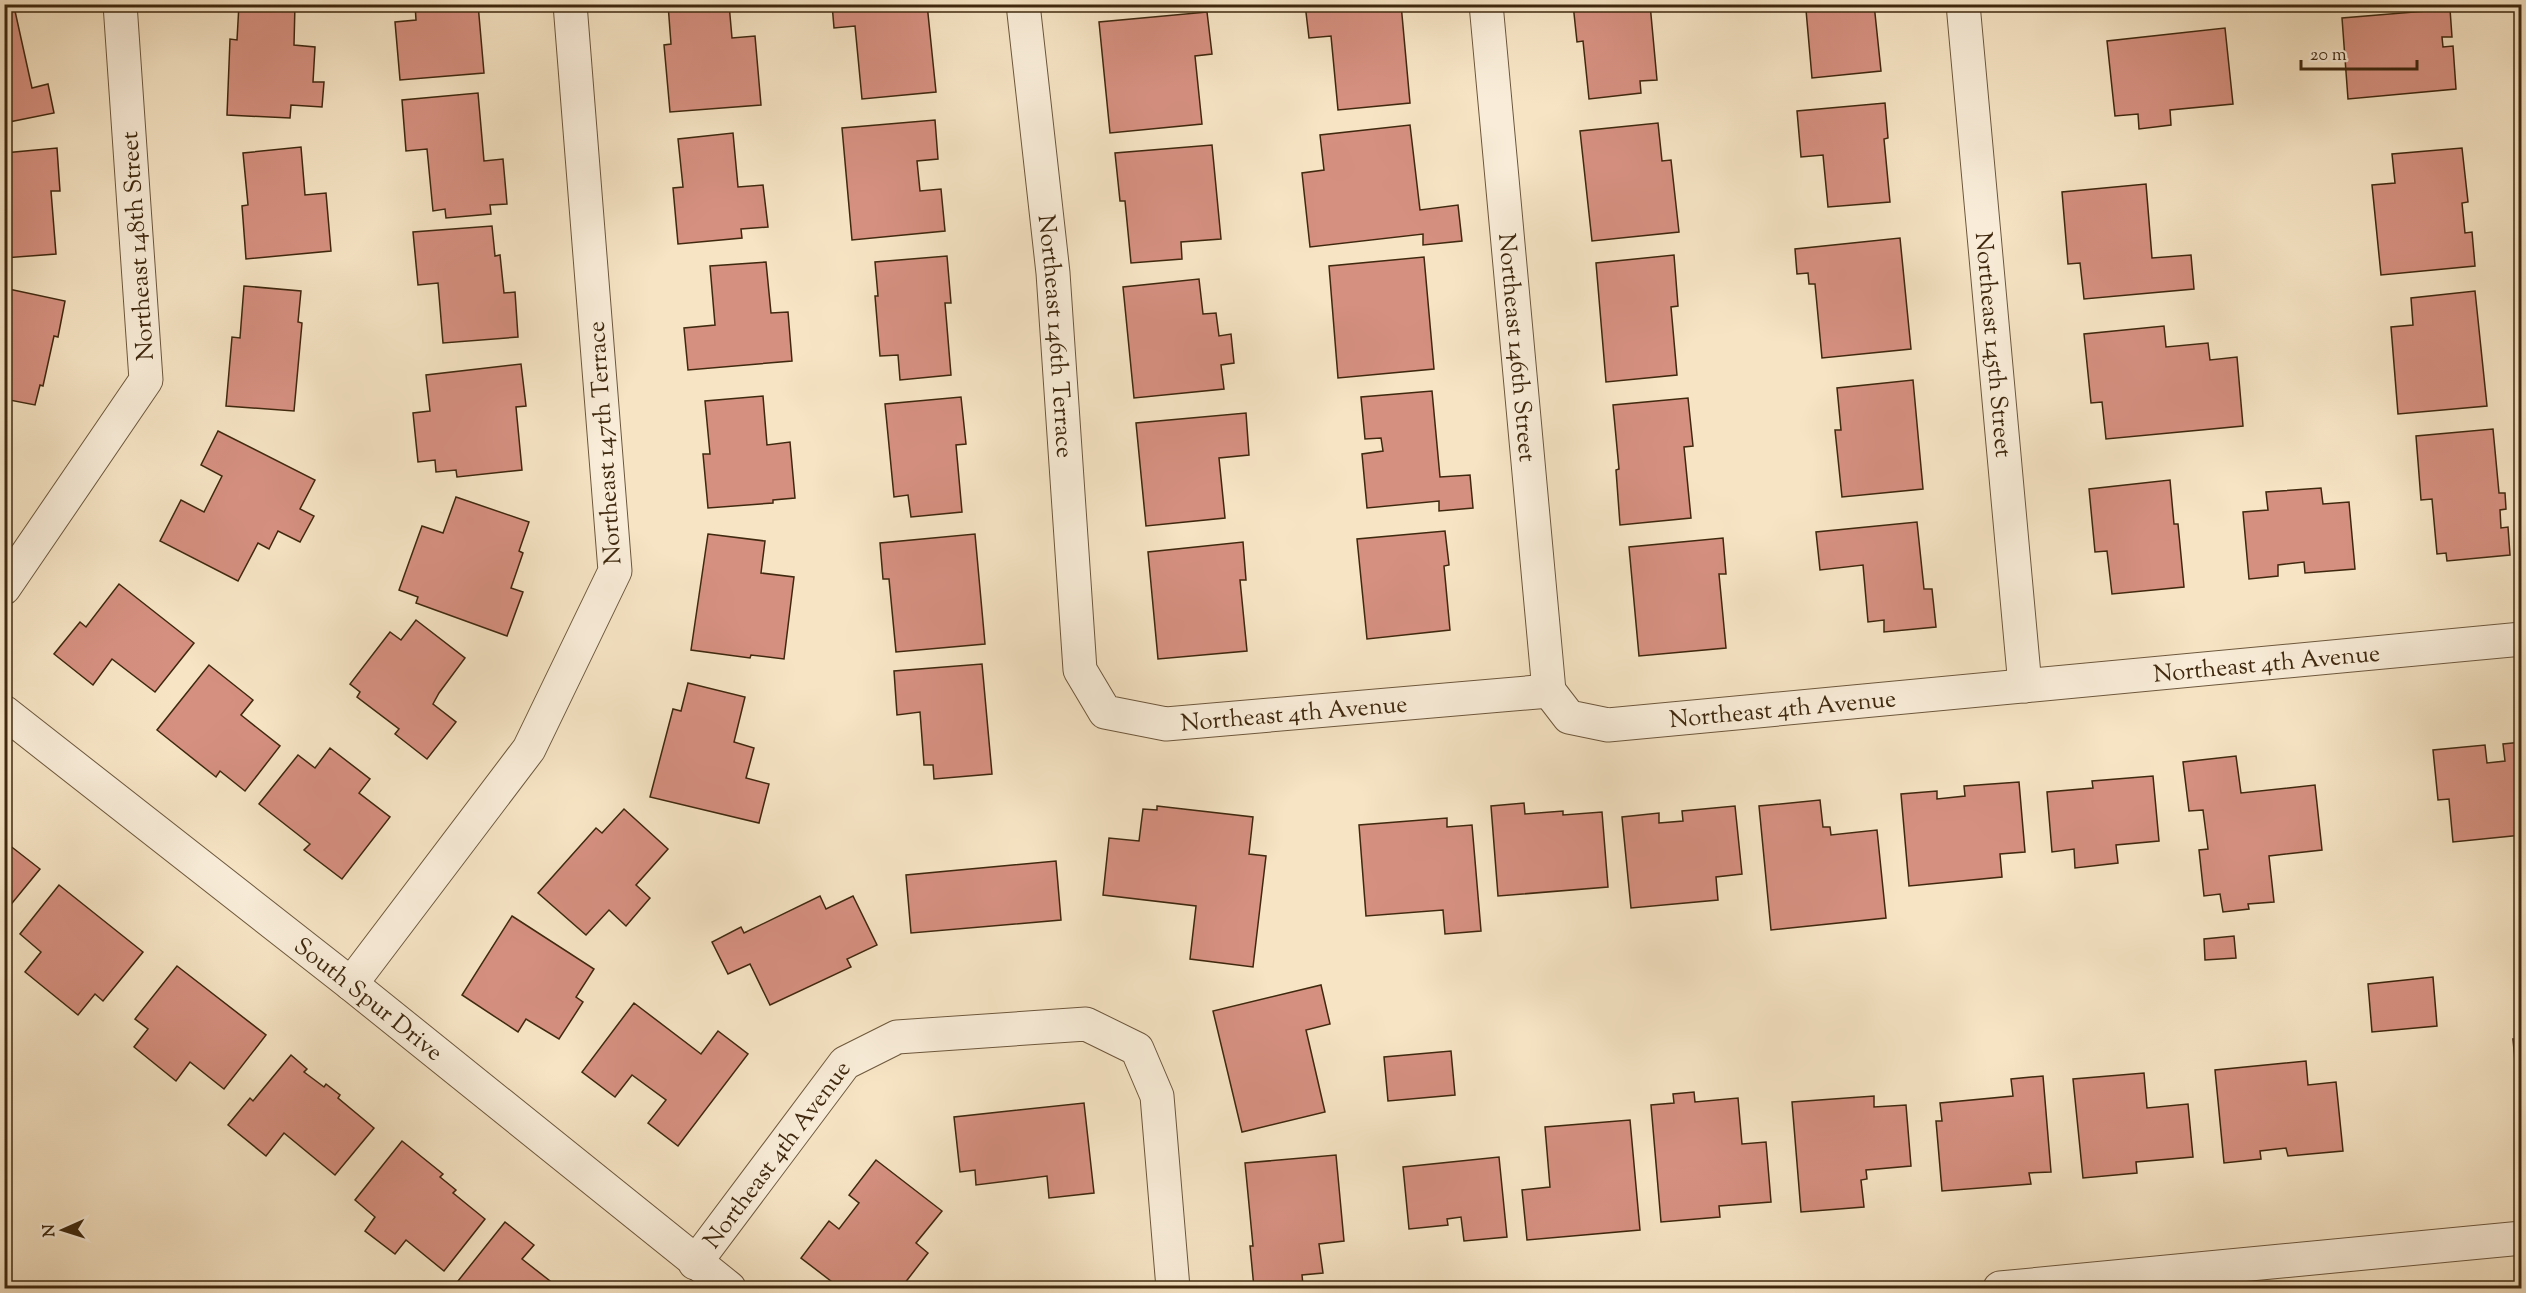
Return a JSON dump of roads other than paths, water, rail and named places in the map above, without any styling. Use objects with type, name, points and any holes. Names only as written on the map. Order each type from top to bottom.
[{"type":"street","name":"Northeast 148th Street","points":[[4,588],[146,380],[120,4]]},
{"type":"street","name":"Northeast 147th Terrace","points":[[351,984],[529,749],[615,571],[570,4]]},
{"type":"street","name":"Northeast 146th Terrace","points":[[1023,4],[1053,273],[1080,669]]},
{"type":"street","name":"Northeast 146th Street","points":[[1486,4],[1549,691]]},
{"type":"street","name":"Northeast 145th Street","points":[[1963,4],[2025,686]]},
{"type":"street","name":"Northeast 4th Avenue","points":[[1080,669],[1105,712],[1166,724],[1549,691],[1569,717],[1608,725],[2522,639]]},
{"type":"street","name":"South Spur Drive","points":[[4,712],[351,984],[695,1263],[729,1288]]},
{"type":"street","name":"Northeast 4th Avenue","points":[[695,1263],[845,1063],[897,1037],[1086,1024],[1137,1049],[1157,1096],[1173,1288]]},
{"type":"street","points":[[2000,1288],[2522,1238]]}]
